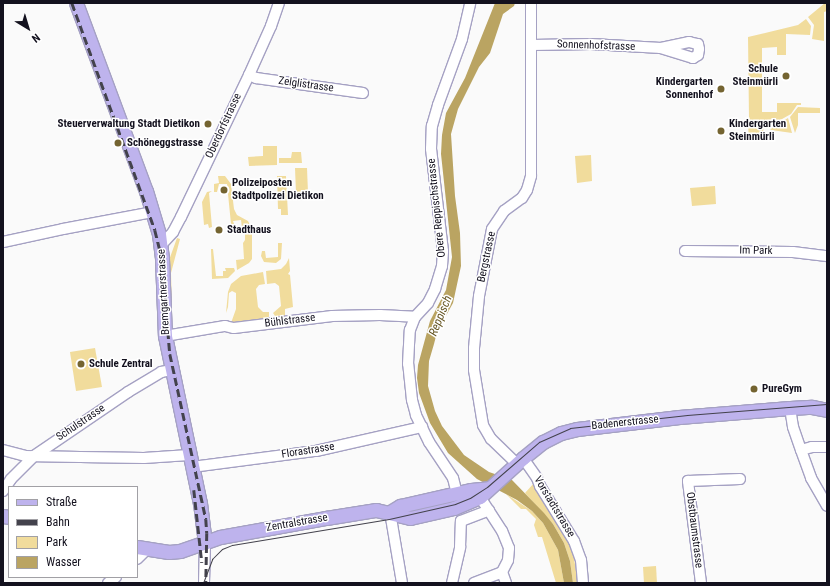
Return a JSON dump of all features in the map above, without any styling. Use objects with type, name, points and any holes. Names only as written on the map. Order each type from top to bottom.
[{"type":"main road","name":"Bremgartnerstrasse","points":[[76,3],[153,212],[161,245],[165,336],[200,503],[205,543]]},
{"type":"main road","name":"Badenerstrasse","points":[[812,407],[827,402]]},
{"type":"main road","name":"Badenerstrasse","points":[[485,499],[503,475],[549,438],[578,428],[679,417],[790,408],[812,407],[827,410]]},
{"type":"main road","points":[[459,500],[485,499]]},
{"type":"main road","name":"Zentralstrasse","points":[[142,548],[180,551],[220,537],[237,533],[376,510],[390,512],[400,506],[459,500]]},
{"type":"street","name":"Oberdorfstrasse","points":[[161,245],[177,225],[249,75],[271,26],[279,3]]},
{"type":"street","name":"Obere Reppischstrasse","points":[[459,500],[453,478],[432,447],[422,427],[412,400],[408,364],[410,330],[415,317],[428,303],[436,289],[442,266],[443,251],[431,149],[432,126],[462,39],[470,3]]},
{"type":"street","name":"Bergstrasse","points":[[519,461],[491,439],[483,425],[474,370],[474,348],[479,296],[492,229],[504,211],[522,198],[528,190],[531,176],[531,3]]},
{"type":"street","name":"Sonnenhofstrasse","points":[[532,45],[590,44],[661,48]]},
{"type":"street","name":"Zelglistrasse","points":[[249,75],[256,78],[363,93]]},
{"type":"street","points":[[3,242],[153,212]]},
{"type":"street","name":"Im Park","points":[[685,251],[793,252],[827,256]]},
{"type":"street","name":"Bühlstrasse","points":[[165,336],[225,326],[234,328],[332,316],[380,315],[415,317]]},
{"type":"street","name":"Schulstrasse","points":[[3,491],[11,479],[34,456],[91,416],[161,372],[171,370]]},
{"type":"street","points":[[790,408],[793,427],[811,478],[827,506]]},
{"type":"street","name":"Florastrasse","points":[[3,450],[25,456],[144,458],[190,461],[316,451],[422,427]]},
{"type":"street","points":[[801,450],[812,447],[827,447]]},
{"type":"street","name":"Vorstadtstrasse","points":[[519,461],[537,478],[540,486],[574,540],[580,560],[583,583]]},
{"type":"street","name":"Obstbaumstrasse","points":[[700,583],[688,481],[740,479]]},
{"type":"street","points":[[452,583],[460,547],[461,521],[485,499],[502,530],[509,548],[508,560],[502,572],[474,583]]},
{"type":"street","points":[[390,512],[402,583]]},
{"type":"street","points":[[204,583],[205,543]]},
{"type":"street","points":[[502,572],[506,583]]},
{"type":"green space","points":[[827,3],[827,11],[824,12],[824,41],[812,39],[814,25],[808,17]]},
{"type":"green space","points":[[806,19],[811,26],[810,35],[786,34],[786,55],[777,55],[777,47],[762,48],[762,112],[777,112],[777,103],[801,103],[801,105],[797,105],[791,114],[766,128],[749,119],[748,37],[798,25]]},
{"type":"green space","points":[[798,107],[820,108],[820,113],[798,113],[798,125],[795,133],[790,117]]},
{"type":"green space","points":[[788,118],[792,133],[770,129]]},
{"type":"green space","points":[[750,122],[764,130],[749,141],[748,123]]},
{"type":"green space","points":[[263,146],[277,146],[277,165],[249,166],[248,157],[263,156]]},
{"type":"green space","points":[[292,152],[301,152],[302,163],[279,163],[279,158],[291,158]]},
{"type":"green space","points":[[591,155],[592,181],[577,183],[575,156]]},
{"type":"green space","points":[[295,168],[307,168],[308,193],[296,193]]},
{"type":"green space","points":[[218,176],[225,176],[231,184],[234,209],[237,215],[248,221],[252,229],[252,259],[249,263],[237,270],[236,260],[244,259],[243,243],[245,240],[245,232],[244,228],[242,228],[241,220],[233,221],[234,224],[231,224],[227,184],[219,184],[217,192],[214,192],[214,184],[219,183]]},
{"type":"green space","points":[[277,176],[286,176],[288,215],[281,215],[281,209],[278,209]]},
{"type":"green space","points":[[715,186],[716,204],[692,206],[690,188]]},
{"type":"green space","points":[[212,191],[209,193],[212,227],[209,228],[208,224],[204,225],[202,202],[207,192]]},
{"type":"green space","points":[[177,238],[180,239],[171,273],[172,306],[169,307],[168,263]]},
{"type":"green space","points":[[278,243],[282,243],[281,259],[276,263],[264,262],[261,256],[262,251],[265,251],[266,258],[278,257]]},
{"type":"green space","points":[[211,249],[213,249],[216,276],[223,276],[223,271],[226,271],[225,268],[234,268],[235,271],[228,278],[212,279]]},
{"type":"green space","points":[[289,258],[290,271],[288,274],[290,275],[293,307],[285,309],[285,316],[277,319],[273,313],[281,306],[279,286],[275,283],[267,284],[266,271],[281,269]]},
{"type":"green space","points":[[263,272],[265,284],[259,285],[256,289],[258,307],[263,312],[269,312],[269,317],[267,320],[231,323],[236,309],[236,293],[232,291],[229,293],[226,313],[228,292],[231,284],[241,276]]},
{"type":"green space","points":[[95,348],[102,387],[76,391],[70,352]]},
{"type":"green space","points":[[534,483],[565,535],[573,552],[578,583],[573,583],[570,561],[564,543],[553,524],[525,493]]},
{"type":"green space","points":[[506,494],[532,511],[543,523],[558,550],[564,583],[556,583],[542,537],[538,537],[534,525],[536,519],[526,509],[521,509]]},
{"type":"green space","points":[[656,566],[657,583],[644,583],[643,567]]},
{"type":"water","name":"Reppisch","points":[[495,3],[515,3],[514,6],[503,14],[490,53],[479,67],[458,109],[451,134],[455,196],[460,233],[461,266],[453,303],[437,332],[429,361],[428,386],[435,411],[442,426],[464,455],[489,472],[512,480],[553,524],[564,543],[570,561],[573,583],[564,583],[558,550],[543,523],[532,511],[517,500],[477,479],[448,453],[430,423],[419,393],[417,378],[418,365],[430,321],[446,290],[452,257],[441,154],[442,135],[446,113],[465,78]]},
{"type":"tram line","points":[[203,583],[212,559],[222,549],[232,545],[389,519],[455,504],[470,498],[487,487],[539,442],[570,428],[687,415],[827,404]]},
{"type":"railway","points":[[72,3],[155,230],[162,259],[170,354],[206,519],[206,583]]},
{"type":"railway","points":[[194,490],[202,563]]},
{"type":"place","name":"Schule Steinmürli","points":[[786,76]]},
{"type":"place","name":"Kindergarten Sonnenhof","points":[[721,89]]},
{"type":"place","name":"Steuerverwaltung Stadt Dietikon","points":[[208,124]]},
{"type":"place","name":"Kindergarten Steinmürli","points":[[721,131]]},
{"type":"place","name":"Schöneggstrasse","points":[[118,143]]},
{"type":"place","name":"Polizeiposten Stadtpolizei Dietikon","points":[[224,190]]},
{"type":"place","name":"Stadthaus","points":[[219,230]]},
{"type":"place","name":"Schule Zentral","points":[[81,364]]},
{"type":"place","name":"PureGym","points":[[754,389]]}]
